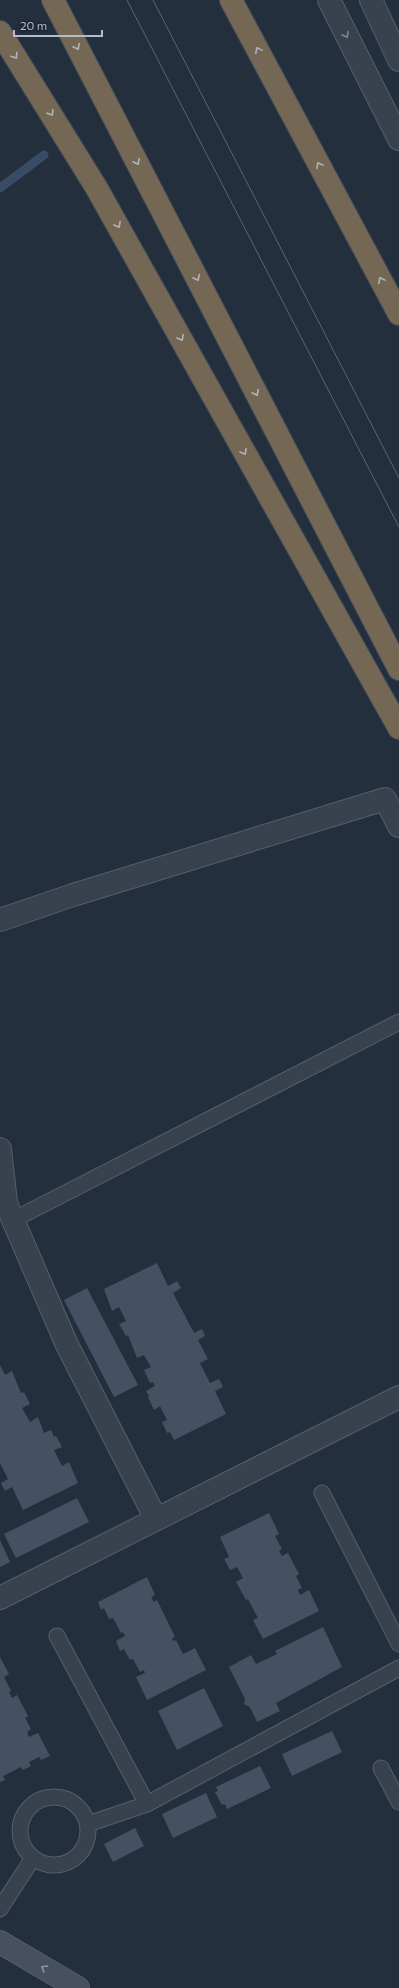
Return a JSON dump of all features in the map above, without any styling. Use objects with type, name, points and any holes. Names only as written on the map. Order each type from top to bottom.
[{"type":"highway","points":[[52,0],[399,669]]},
{"type":"highway","points":[[231,0],[399,314]]},
{"type":"highway","points":[[0,32],[96,186],[399,728]]},
{"type":"main road","points":[[0,1942],[78,1988]]},
{"type":"street","points":[[329,0],[399,139]]},
{"type":"street","points":[[371,0],[399,60]]},
{"type":"street","points":[[0,920],[81,893],[385,799],[399,826]]},
{"type":"street","points":[[0,1148],[6,1203],[13,1220],[67,1345],[156,1519]]},
{"type":"street","points":[[0,1598],[399,1397]]},
{"type":"lane","points":[[13,1220],[399,1022]]},
{"type":"lane","points":[[322,1493],[399,1644]]},
{"type":"lane","points":[[57,1636],[147,1804]]},
{"type":"lane","points":[[88,1824],[147,1804],[399,1668]]},
{"type":"lane","points":[[381,1768],[399,1802]]},
{"type":"lane","points":[[53,1797],[65,1799],[75,1804],[83,1813],[88,1824],[86,1845],[72,1860],[63,1865],[42,1863],[33,1858],[25,1849],[21,1838],[21,1826],[24,1815],[32,1806],[42,1800],[53,1797]]},
{"type":"lane","points":[[0,1909],[33,1858]]},
{"type":"building","points":[[157,1263],[168,1286],[177,1281],[181,1288],[173,1293],[194,1333],[202,1329],[205,1336],[198,1340],[208,1359],[200,1363],[210,1383],[219,1379],[223,1387],[215,1391],[226,1414],[174,1440],[170,1432],[167,1433],[162,1422],[167,1420],[160,1406],[154,1410],[146,1391],[155,1386],[153,1382],[150,1383],[144,1370],[151,1367],[144,1355],[137,1358],[128,1335],[126,1336],[119,1324],[126,1321],[119,1307],[112,1311],[104,1289]]},
{"type":"building","points":[[87,1288],[138,1385],[114,1397],[64,1300]]},
{"type":"building","points":[[0,1365],[5,1375],[12,1371],[21,1393],[24,1392],[30,1404],[22,1408],[30,1422],[38,1417],[44,1433],[51,1430],[54,1437],[56,1436],[62,1447],[54,1450],[62,1466],[69,1462],[78,1483],[23,1510],[12,1487],[5,1491],[1,1483],[8,1479],[0,1463]]},
{"type":"building","points":[[77,1498],[89,1522],[16,1558],[4,1534]]},
{"type":"building","points":[[269,1513],[279,1534],[275,1536],[282,1549],[279,1551],[282,1556],[288,1553],[299,1574],[296,1576],[302,1588],[298,1590],[300,1595],[309,1590],[319,1611],[263,1639],[253,1620],[258,1618],[248,1599],[246,1600],[236,1582],[243,1578],[237,1567],[230,1570],[224,1559],[229,1557],[220,1537]]},
{"type":"building","points":[[0,1540],[10,1562],[0,1567]]},
{"type":"building","points":[[147,1577],[155,1595],[151,1597],[154,1602],[157,1600],[175,1637],[172,1638],[173,1641],[176,1640],[183,1654],[195,1648],[206,1670],[147,1700],[136,1677],[145,1673],[144,1670],[140,1672],[133,1659],[130,1660],[124,1649],[120,1651],[116,1641],[125,1636],[123,1632],[121,1633],[113,1618],[109,1619],[104,1608],[101,1610],[98,1602]]},
{"type":"building","points":[[323,1627],[342,1667],[276,1703],[280,1711],[257,1722],[250,1707],[244,1704],[245,1699],[229,1667],[251,1655],[256,1664],[277,1654],[275,1651]]},
{"type":"building","points":[[0,1657],[9,1674],[4,1677],[11,1691],[9,1692],[12,1698],[17,1695],[28,1716],[25,1718],[31,1729],[27,1732],[29,1737],[38,1733],[50,1756],[41,1760],[39,1757],[29,1762],[31,1766],[23,1770],[21,1767],[3,1776],[5,1780],[0,1782]]},
{"type":"building","points":[[204,1688],[223,1726],[177,1750],[158,1711]]},
{"type":"building","points":[[332,1731],[342,1752],[292,1776],[282,1754]]},
{"type":"building","points":[[260,1766],[271,1788],[227,1809],[225,1804],[222,1805],[215,1792],[218,1791],[216,1787]]},
{"type":"building","points":[[206,1793],[217,1817],[173,1838],[162,1814]]},
{"type":"building","points":[[135,1828],[144,1846],[113,1862],[104,1844]]},
{"type":"waterway","points":[[0,188],[44,155]]},
{"type":"tram line","points":[[127,0],[399,527]]},
{"type":"tram line","points":[[153,0],[399,478]]}]
